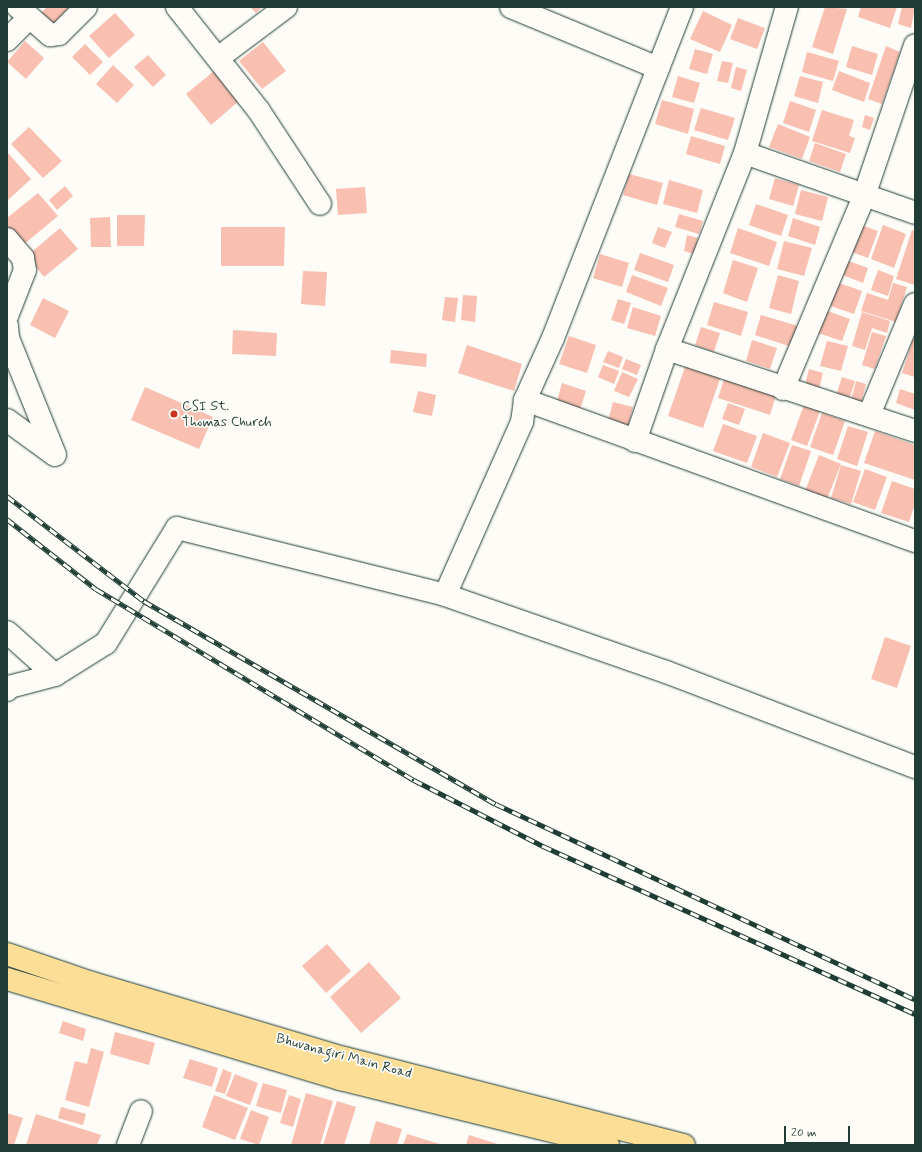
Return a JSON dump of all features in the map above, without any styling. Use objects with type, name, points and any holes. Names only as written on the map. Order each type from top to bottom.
[{"type":"main road","name":"Bhuvanagiri Main Road","points":[[7,954],[92,983],[344,1058],[684,1145]]},
{"type":"main road","name":"Bhuvanagiri Main Road","points":[[7,979],[340,1080],[608,1145]]},
{"type":"street","points":[[7,40],[23,13],[46,33],[59,34],[86,7]]},
{"type":"street","points":[[177,7],[259,111],[320,204]]},
{"type":"street","points":[[218,58],[286,7]]},
{"type":"street","points":[[511,7],[658,68]]},
{"type":"street","points":[[445,595],[522,422],[525,400],[553,338],[682,7]]},
{"type":"street","points":[[635,441],[668,349],[745,153],[787,7]]},
{"type":"street","points":[[783,389],[864,196],[915,45]]},
{"type":"street","points":[[745,153],[915,213]]},
{"type":"street","points":[[7,239],[23,258],[25,270],[7,316]]},
{"type":"street","points":[[869,415],[912,316]]},
{"type":"street","points":[[7,326],[8,338],[55,455],[7,420]]},
{"type":"street","points":[[668,349],[783,389],[869,415],[915,431]]},
{"type":"street","points":[[525,400],[915,541]]},
{"type":"street","points":[[7,690],[9,687],[55,675],[106,643],[177,528],[445,595],[666,672],[915,766]]},
{"type":"street","points":[[7,632],[55,675]]},
{"type":"street","points":[[128,1145],[141,1112]]},
{"type":"building","points":[[47,7],[70,7],[52,25],[41,13]]},
{"type":"building","points":[[250,7],[262,7],[256,13]]},
{"type":"building","points":[[825,7],[847,9],[833,54],[812,47]]},
{"type":"building","points":[[861,7],[897,7],[890,28],[858,17]]},
{"type":"building","points":[[902,7],[915,7],[911,28],[898,24]]},
{"type":"building","points":[[703,11],[732,25],[720,52],[690,39]]},
{"type":"building","points":[[115,13],[135,35],[109,58],[89,36]]},
{"type":"building","points":[[738,18],[765,28],[757,49],[730,39]]},
{"type":"building","points":[[25,41],[44,58],[26,79],[7,62]]},
{"type":"building","points":[[263,42],[286,71],[262,89],[239,61]]},
{"type":"building","points":[[85,44],[103,62],[90,75],[72,57]]},
{"type":"building","points":[[852,46],[878,54],[872,75],[846,67]]},
{"type":"building","points":[[886,46],[900,52],[882,104],[868,99]]},
{"type":"building","points":[[695,49],[713,54],[707,74],[689,69]]},
{"type":"building","points":[[807,52],[839,61],[833,81],[802,72]]},
{"type":"building","points":[[148,55],[166,75],[153,87],[134,67]]},
{"type":"building","points":[[722,61],[733,63],[728,83],[717,81]]},
{"type":"building","points":[[113,65],[134,85],[117,103],[96,84]]},
{"type":"building","points":[[736,67],[747,70],[741,91],[731,88]]},
{"type":"building","points":[[214,71],[239,101],[211,125],[186,94]]},
{"type":"building","points":[[839,71],[870,83],[864,102],[832,90]]},
{"type":"building","points":[[678,76],[700,83],[694,103],[672,97]]},
{"type":"building","points":[[800,76],[823,82],[818,103],[794,96]]},
{"type":"building","points":[[662,100],[694,109],[688,134],[655,124]]},
{"type":"building","points":[[790,101],[816,110],[809,132],[783,123]]},
{"type":"building","points":[[701,108],[735,118],[728,140],[694,130]]},
{"type":"building","points":[[822,110],[854,120],[849,136],[855,138],[850,153],[812,141]]},
{"type":"building","points":[[865,115],[874,118],[870,130],[862,127]]},
{"type":"building","points":[[778,124],[810,137],[802,159],[769,147]]},
{"type":"building","points":[[29,127],[62,161],[43,178],[11,144]]},
{"type":"building","points":[[691,136],[725,146],[720,164],[686,154]]},
{"type":"building","points":[[815,143],[846,154],[840,172],[809,161]]},
{"type":"building","points":[[7,152],[31,179],[7,201]]},
{"type":"building","points":[[629,174],[663,183],[657,205],[623,195]]},
{"type":"building","points":[[775,178],[799,185],[793,206],[769,199]]},
{"type":"building","points":[[669,180],[703,190],[697,213],[663,204]]},
{"type":"building","points":[[65,186],[73,196],[57,210],[49,200]]},
{"type":"building","points":[[365,187],[367,213],[338,215],[336,189]]},
{"type":"building","points":[[801,190],[828,197],[822,221],[795,214]]},
{"type":"building","points":[[38,193],[58,216],[23,245],[7,227],[7,218]]},
{"type":"building","points":[[756,204],[788,215],[781,236],[749,225]]},
{"type":"building","points":[[679,214],[703,221],[699,234],[675,227]]},
{"type":"building","points":[[117,215],[145,215],[144,246],[117,246]]},
{"type":"building","points":[[110,217],[111,247],[91,247],[90,218]]},
{"type":"building","points":[[793,218],[820,227],[815,245],[788,236]]},
{"type":"building","points":[[858,224],[878,231],[868,258],[849,251]]},
{"type":"building","points":[[883,225],[906,234],[894,268],[871,259]]},
{"type":"building","points":[[221,227],[285,227],[284,266],[221,266]]},
{"type":"building","points":[[658,227],[672,232],[665,248],[652,243]]},
{"type":"building","points":[[60,228],[78,249],[44,277],[27,256]]},
{"type":"building","points":[[738,228],[777,242],[769,266],[730,253]]},
{"type":"building","points":[[912,230],[915,231],[915,285],[896,279]]},
{"type":"building","points":[[687,235],[698,238],[694,254],[684,251]]},
{"type":"building","points":[[784,241],[812,248],[804,276],[777,269]]},
{"type":"building","points":[[640,253],[674,265],[668,282],[634,270]]},
{"type":"building","points":[[600,254],[629,263],[622,287],[593,278]]},
{"type":"building","points":[[840,258],[868,268],[863,283],[835,272]]},
{"type":"building","points":[[733,260],[758,268],[747,302],[723,293]]},
{"type":"building","points":[[878,270],[894,276],[888,296],[871,290]]},
{"type":"building","points":[[303,271],[327,272],[325,306],[301,304]]},
{"type":"building","points":[[632,275],[668,288],[661,306],[626,292]]},
{"type":"building","points":[[778,275],[799,281],[791,314],[769,308]]},
{"type":"building","points":[[830,280],[862,291],[854,314],[822,303]]},
{"type":"building","points":[[893,283],[907,287],[896,322],[861,311],[867,293],[888,300]]},
{"type":"building","points":[[463,295],[477,296],[475,322],[461,320]]},
{"type":"building","points":[[445,297],[458,298],[455,322],[442,320]]},
{"type":"building","points":[[43,298],[69,311],[55,338],[30,325]]},
{"type":"building","points":[[618,299],[631,303],[624,324],[611,320]]},
{"type":"building","points":[[714,302],[748,312],[741,336],[707,325]]},
{"type":"building","points":[[633,307],[661,316],[655,336],[627,328]]},
{"type":"building","points":[[822,309],[850,319],[842,341],[815,332]]},
{"type":"building","points":[[862,312],[890,321],[887,333],[872,328],[865,350],[852,346]]},
{"type":"building","points":[[761,315],[798,326],[792,347],[755,335]]},
{"type":"building","points":[[701,327],[720,333],[714,352],[695,345]]},
{"type":"building","points":[[233,330],[277,333],[276,356],[232,354]]},
{"type":"building","points":[[872,332],[886,336],[875,369],[862,365]]},
{"type":"building","points":[[569,336],[596,345],[587,373],[559,364]]},
{"type":"building","points":[[913,339],[915,339],[915,377],[902,373]]},
{"type":"building","points":[[752,340],[777,348],[770,369],[746,361]]},
{"type":"building","points":[[827,341],[848,346],[841,371],[820,366]]},
{"type":"building","points":[[467,345],[522,364],[514,391],[458,373]]},
{"type":"building","points":[[391,350],[427,354],[426,367],[390,363]]},
{"type":"building","points":[[608,351],[623,357],[619,368],[603,362]]},
{"type":"building","points":[[626,359],[641,365],[637,375],[622,369]]},
{"type":"building","points":[[686,364],[721,376],[703,428],[668,416]]},
{"type":"building","points":[[603,365],[619,371],[614,384],[598,377]]},
{"type":"building","points":[[809,369],[823,373],[819,389],[805,385]]},
{"type":"building","points":[[622,372],[638,379],[629,397],[614,391]]},
{"type":"building","points":[[725,376],[777,392],[770,415],[718,398]]},
{"type":"building","points":[[842,377],[855,381],[849,400],[836,396]]},
{"type":"building","points":[[856,381],[866,384],[861,403],[851,400]]},
{"type":"building","points":[[562,383],[586,391],[580,409],[557,401]]},
{"type":"building","points":[[145,387],[213,417],[199,449],[131,420]]},
{"type":"building","points":[[900,389],[915,394],[915,410],[896,403]]},
{"type":"building","points":[[418,391],[436,395],[432,416],[413,412]]},
{"type":"building","points":[[613,402],[633,407],[628,426],[608,421]]},
{"type":"building","points":[[728,403],[745,409],[739,425],[722,419]]},
{"type":"building","points":[[804,405],[820,411],[807,446],[791,440]]},
{"type":"building","points":[[822,413],[845,421],[833,455],[810,447]]},
{"type":"building","points":[[723,424],[757,436],[747,463],[713,451]]},
{"type":"building","points":[[848,426],[868,432],[857,466],[837,459]]},
{"type":"building","points":[[875,431],[915,445],[915,480],[864,463]]},
{"type":"building","points":[[763,433],[790,443],[777,477],[751,467]]},
{"type":"building","points":[[792,445],[811,451],[799,486],[780,479]]},
{"type":"building","points":[[819,455],[841,464],[827,499],[805,491]]},
{"type":"building","points":[[841,465],[861,471],[851,504],[831,498]]},
{"type":"building","points":[[865,469],[887,477],[875,510],[853,502]]},
{"type":"building","points":[[892,481],[915,489],[915,504],[909,522],[881,513]]},
{"type":"building","points":[[885,637],[911,646],[897,688],[871,679]]},
{"type":"building","points":[[327,944],[351,971],[326,993],[302,966]]},
{"type":"building","points":[[369,962],[401,998],[361,1033],[330,997]]},
{"type":"building","points":[[63,1021],[86,1029],[83,1041],[59,1033]]},
{"type":"building","points":[[115,1032],[155,1043],[149,1065],[110,1054]]},
{"type":"building","points":[[91,1048],[104,1052],[89,1107],[65,1100],[75,1061],[87,1064]]},
{"type":"building","points":[[190,1059],[218,1068],[212,1087],[183,1078]]},
{"type":"building","points":[[223,1069],[232,1073],[225,1094],[215,1091]]},
{"type":"building","points":[[235,1074],[258,1083],[250,1105],[226,1096]]},
{"type":"building","points":[[263,1083],[287,1090],[281,1113],[256,1106]]},
{"type":"building","points":[[306,1093],[333,1101],[320,1145],[291,1145]]},
{"type":"building","points":[[214,1095],[248,1108],[235,1140],[202,1127]]},
{"type":"building","points":[[289,1095],[301,1099],[293,1127],[280,1123]]},
{"type":"building","points":[[337,1101],[356,1107],[344,1145],[323,1145]]},
{"type":"building","points":[[61,1107],[86,1114],[83,1125],[58,1118]]},
{"type":"building","points":[[251,1110],[269,1117],[259,1145],[240,1139]]},
{"type":"building","points":[[7,1113],[23,1118],[14,1145],[7,1145]]},
{"type":"building","points":[[36,1114],[101,1135],[97,1145],[26,1145]]},
{"type":"building","points":[[376,1121],[402,1129],[397,1145],[369,1145]]},
{"type":"building","points":[[407,1134],[443,1145],[403,1145]]},
{"type":"building","points":[[469,1135],[501,1145],[466,1145]]},
{"type":"railway","points":[[7,496],[144,601],[496,804],[915,999]]},
{"type":"railway","points":[[7,519],[96,589],[414,780],[543,846],[915,1014]]},
{"type":"place","name":"CSI St. Thomas Church","points":[[174,414]]}]
